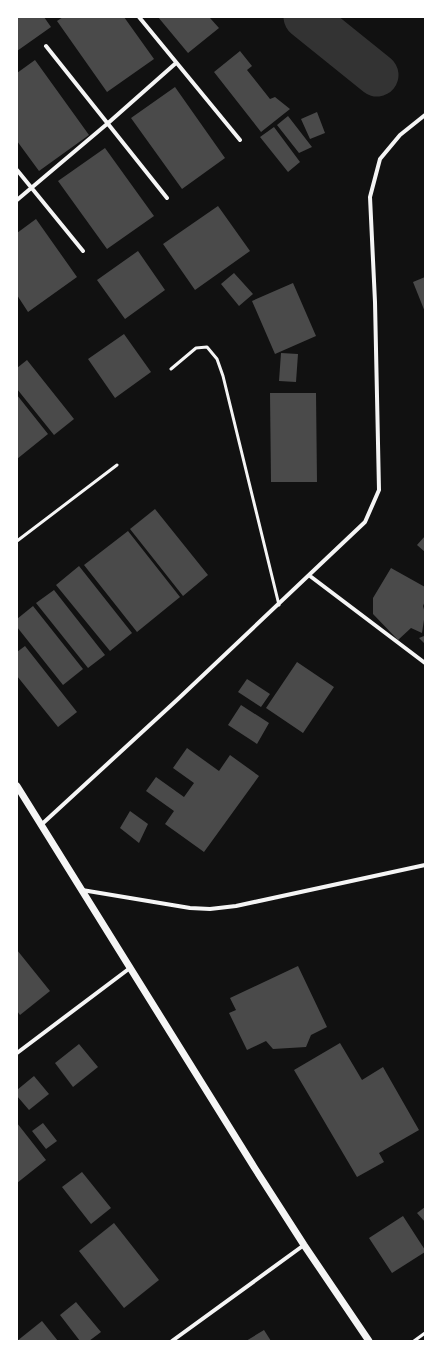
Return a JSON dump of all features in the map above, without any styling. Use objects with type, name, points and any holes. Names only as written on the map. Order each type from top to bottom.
[{"type":"street","points":[[139,17],[240,140]]},
{"type":"street","points":[[46,46],[167,198]]},
{"type":"street","points":[[17,200],[108,124],[176,63]]},
{"type":"street","points":[[41,825],[178,700],[365,522],[379,490],[375,302],[370,197],[380,159],[400,135],[425,115]]},
{"type":"street","points":[[17,170],[83,251]]},
{"type":"street","points":[[310,576],[425,663]]},
{"type":"street","points":[[17,786],[304,1245],[369,1341]]},
{"type":"street","points":[[82,890],[190,908],[210,909],[236,906],[425,865]]},
{"type":"street","points":[[17,1053],[130,968]]},
{"type":"street","points":[[172,1341],[304,1245]]},
{"type":"lane","points":[[171,369],[196,348],[207,347],[217,359],[223,376],[278,605]]},
{"type":"lane","points":[[17,541],[117,465]]},
{"type":"lane","points":[[414,1341],[425,1333]]},
{"type":"building","points":[[17,17],[44,17],[51,27],[17,51]]},
{"type":"building","points":[[63,17],[124,17],[154,59],[107,92],[57,21]]},
{"type":"building","points":[[158,17],[210,18],[219,28],[188,53]]},
{"type":"building","points":[[240,51],[252,66],[247,70],[270,99],[275,97],[290,109],[261,132],[214,72]]},
{"type":"building","points":[[35,60],[89,135],[39,171],[17,141],[17,73]]},
{"type":"building","points":[[175,87],[225,158],[182,189],[131,118]]},
{"type":"building","points":[[317,112],[325,133],[310,139],[301,119]]},
{"type":"building","points":[[288,116],[312,147],[299,153],[277,125]]},
{"type":"building","points":[[274,127],[300,162],[288,172],[260,137]]},
{"type":"building","points":[[105,148],[154,216],[107,249],[58,181]]},
{"type":"building","points":[[218,206],[250,251],[195,290],[163,244]]},
{"type":"building","points":[[36,219],[77,277],[28,312],[17,295],[17,233]]},
{"type":"building","points":[[138,251],[165,290],[125,319],[97,280]]},
{"type":"building","points":[[234,273],[253,294],[239,306],[221,284]]},
{"type":"building","points":[[425,277],[425,312],[413,282]]},
{"type":"building","points":[[293,283],[316,336],[275,354],[252,301]]},
{"type":"building","points":[[124,334],[151,372],[115,398],[88,359]]},
{"type":"building","points":[[281,353],[298,354],[296,382],[279,381]]},
{"type":"building","points":[[27,360],[74,419],[54,435],[17,389],[17,368]]},
{"type":"building","points":[[270,393],[316,393],[317,482],[271,482]]},
{"type":"building","points":[[17,395],[48,434],[17,459]]},
{"type":"building","points":[[155,509],[208,575],[183,596],[130,529]]},
{"type":"building","points":[[128,531],[180,597],[137,632],[84,565]]},
{"type":"building","points":[[425,536],[425,552],[417,545]]},
{"type":"building","points":[[79,566],[132,633],[110,651],[56,585]]},
{"type":"building","points":[[391,568],[425,587],[425,601],[423,606],[425,613],[422,633],[411,628],[398,640],[373,614],[373,598]]},
{"type":"building","points":[[54,590],[105,655],[88,668],[36,603]]},
{"type":"building","points":[[33,606],[83,669],[63,685],[17,627],[17,619]]},
{"type":"building","points":[[425,636],[425,644],[419,638]]},
{"type":"building","points":[[25,646],[77,712],[58,727],[17,676],[17,652]]},
{"type":"building","points":[[297,662],[334,687],[303,733],[266,708]]},
{"type":"building","points":[[247,679],[270,694],[261,707],[238,692]]},
{"type":"building","points":[[241,705],[269,723],[257,744],[228,725]]},
{"type":"building","points":[[187,748],[219,771],[230,755],[259,776],[204,852],[165,824],[174,811],[146,791],[156,777],[184,797],[194,783],[173,768]]},
{"type":"building","points":[[130,811],[148,824],[139,843],[120,828]]},
{"type":"building","points":[[17,950],[50,991],[20,1015],[17,1011]]},
{"type":"building","points":[[298,966],[327,1027],[311,1035],[306,1047],[273,1049],[266,1041],[247,1050],[229,1013],[236,1010],[230,998]]},
{"type":"building","points":[[340,1043],[362,1080],[383,1067],[419,1130],[379,1153],[384,1162],[357,1177],[294,1070]]},
{"type":"building","points":[[79,1044],[98,1067],[73,1087],[55,1063]]},
{"type":"building","points":[[34,1076],[49,1094],[29,1110],[17,1096],[17,1090]]},
{"type":"building","points":[[17,1123],[46,1160],[17,1183]]},
{"type":"building","points":[[43,1123],[57,1141],[46,1149],[32,1131]]},
{"type":"building","points":[[82,1172],[111,1208],[91,1224],[62,1187]]},
{"type":"building","points":[[425,1207],[425,1222],[417,1213]]},
{"type":"building","points":[[403,1216],[425,1252],[392,1273],[369,1238]]},
{"type":"building","points":[[114,1223],[159,1280],[124,1308],[79,1251]]},
{"type":"building","points":[[76,1302],[101,1332],[89,1341],[80,1341],[60,1315]]},
{"type":"building","points":[[42,1321],[58,1341],[17,1341]]},
{"type":"building","points":[[264,1330],[271,1341],[246,1341]]},
{"type":"waterway","points":[[305,17],[377,75]]}]
